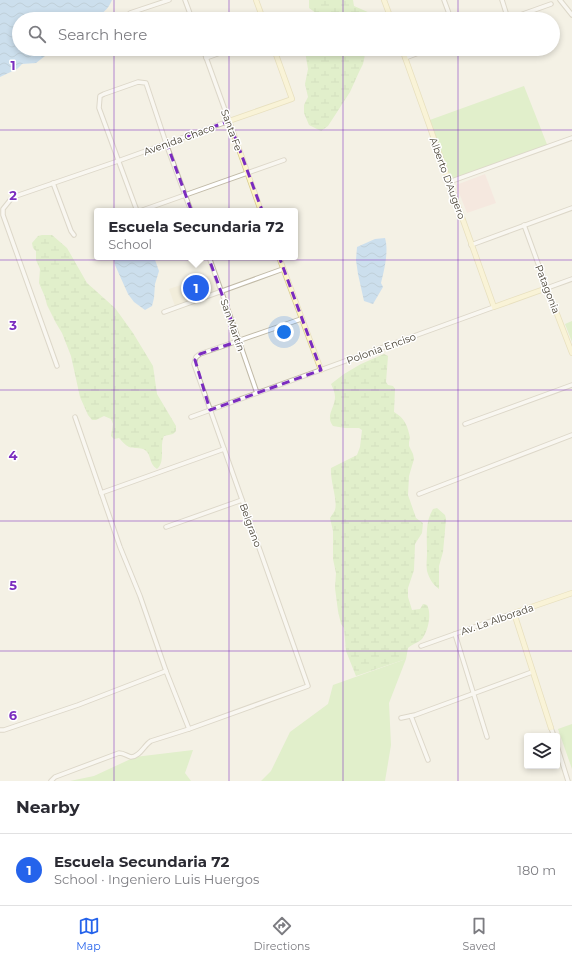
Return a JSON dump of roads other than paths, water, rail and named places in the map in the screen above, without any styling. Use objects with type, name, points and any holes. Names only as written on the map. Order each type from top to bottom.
[{"type":"main road","points":[[256,0],[260,12]]},
{"type":"main road","points":[[384,0],[388,12]]},
{"type":"main road","name":"Avenida Chaco","points":[[229,121],[292,99],[277,56]]},
{"type":"main road","name":"Alberto D'Augero","points":[[405,58],[494,307]]},
{"type":"main road","name":"Santa Fe","points":[[229,121],[260,208]]},
{"type":"main road","points":[[280,260],[321,370]]},
{"type":"main road","name":"Polonia Enciso","points":[[494,307],[547,288]]},
{"type":"main road","name":"Patagonia","points":[[547,288],[572,354]]},
{"type":"main road","name":"Av. La Alborada","points":[[514,614],[572,593]]},
{"type":"main road","points":[[514,614],[551,728]]},
{"type":"street","points":[[136,12],[170,0]]},
{"type":"street","points":[[185,0],[189,12]]},
{"type":"street","points":[[444,0],[448,12]]},
{"type":"street","points":[[502,0],[506,12]]},
{"type":"street","points":[[560,0],[572,15]]},
{"type":"street","points":[[529,12],[551,4]]},
{"type":"street","points":[[206,58],[212,56]]},
{"type":"street","points":[[405,58],[410,56]]},
{"type":"street","name":"Santa Fe","points":[[206,58],[229,121]]},
{"type":"street","points":[[137,208],[99,108],[99,101],[100,96],[104,94],[138,82],[146,83],[190,208]]},
{"type":"street","name":"Avenida Chaco","points":[[57,366],[3,215],[3,209],[11,199],[16,196],[229,121]]},
{"type":"street","points":[[449,182],[572,138]]},
{"type":"street","points":[[146,208],[284,160]]},
{"type":"street","points":[[53,183],[71,231],[74,235]]},
{"type":"street","points":[[472,245],[572,208]]},
{"type":"street","name":"Patagonia","points":[[524,225],[547,288]]},
{"type":"street","name":"San Martín","points":[[210,260],[240,341],[256,394]]},
{"type":"street","points":[[164,312],[283,269]]},
{"type":"street","name":"Polonia Enciso","points":[[547,288],[572,279]]},
{"type":"street","name":"Polonia Enciso","points":[[191,417],[494,307]]},
{"type":"street","points":[[240,341],[301,319]]},
{"type":"street","name":"Belgrano","points":[[189,729],[308,686],[194,364],[196,357],[200,354],[240,341]]},
{"type":"street","points":[[465,424],[572,385]]},
{"type":"street","points":[[52,781],[55,777],[119,753],[124,753],[129,757],[136,757],[140,754],[146,744],[151,741],[189,729],[166,671],[140,596],[120,547],[75,417]]},
{"type":"street","points":[[419,494],[572,435]]},
{"type":"street","points":[[101,493],[224,449]]},
{"type":"street","points":[[166,527],[242,500]]},
{"type":"street","name":"Av. La Alborada","points":[[421,646],[514,614]]},
{"type":"street","points":[[455,634],[487,737]]},
{"type":"street","points":[[0,730],[4,730],[78,705],[166,671]]},
{"type":"street","points":[[402,718],[474,695],[532,672]]},
{"type":"street","points":[[411,716],[428,760]]},
{"type":"street","points":[[551,728],[553,733]]},
{"type":"street","points":[[560,756],[568,781]]},
{"type":"water","points":[[0,0],[112,0],[103,12],[12,12],[12,56],[45,56],[36,63],[22,64],[17,69],[0,77]]},
{"type":"water","points":[[385,238],[385,267],[381,283],[383,287],[373,304],[364,301],[356,260],[357,247],[375,239]]},
{"type":"water","points":[[114,260],[155,260],[159,271],[155,284],[152,306],[145,310],[134,302],[128,294],[115,265]]},
{"type":"place","name":"Escuela Secundaria 72","points":[[196,288]]}]
